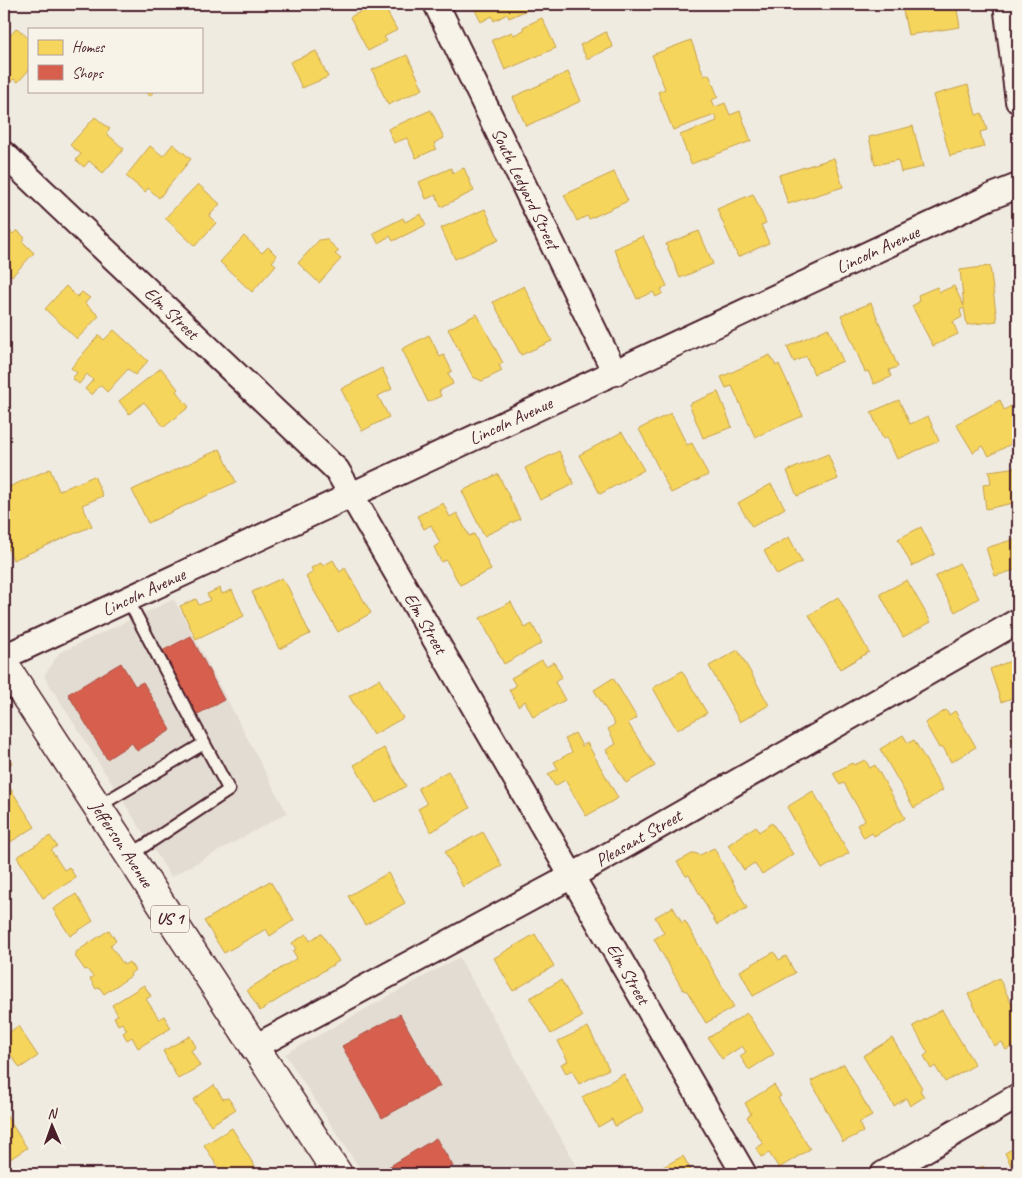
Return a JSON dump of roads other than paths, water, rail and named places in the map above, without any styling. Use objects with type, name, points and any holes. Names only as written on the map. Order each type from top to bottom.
[{"type":"main road","name":"Jefferson Avenue","points":[[4,664],[253,1048],[338,1174]]},
{"type":"street","name":"South Ledyard Street","points":[[436,4],[615,374]]},
{"type":"street","points":[[1006,4],[1018,101]]},
{"type":"street","name":"Elm Street","points":[[4,154],[337,470],[744,1174]]},
{"type":"street","name":"Lincoln Avenue","points":[[4,657],[615,374],[990,197],[1018,186]]},
{"type":"street","name":"Pleasant Street","points":[[253,1048],[572,876],[1018,621]]},
{"type":"street","points":[[883,1174],[1018,1096]]},
{"type":"lane","points":[[128,600],[229,790],[129,856]]},
{"type":"lane","points":[[97,807],[203,744]]}]
